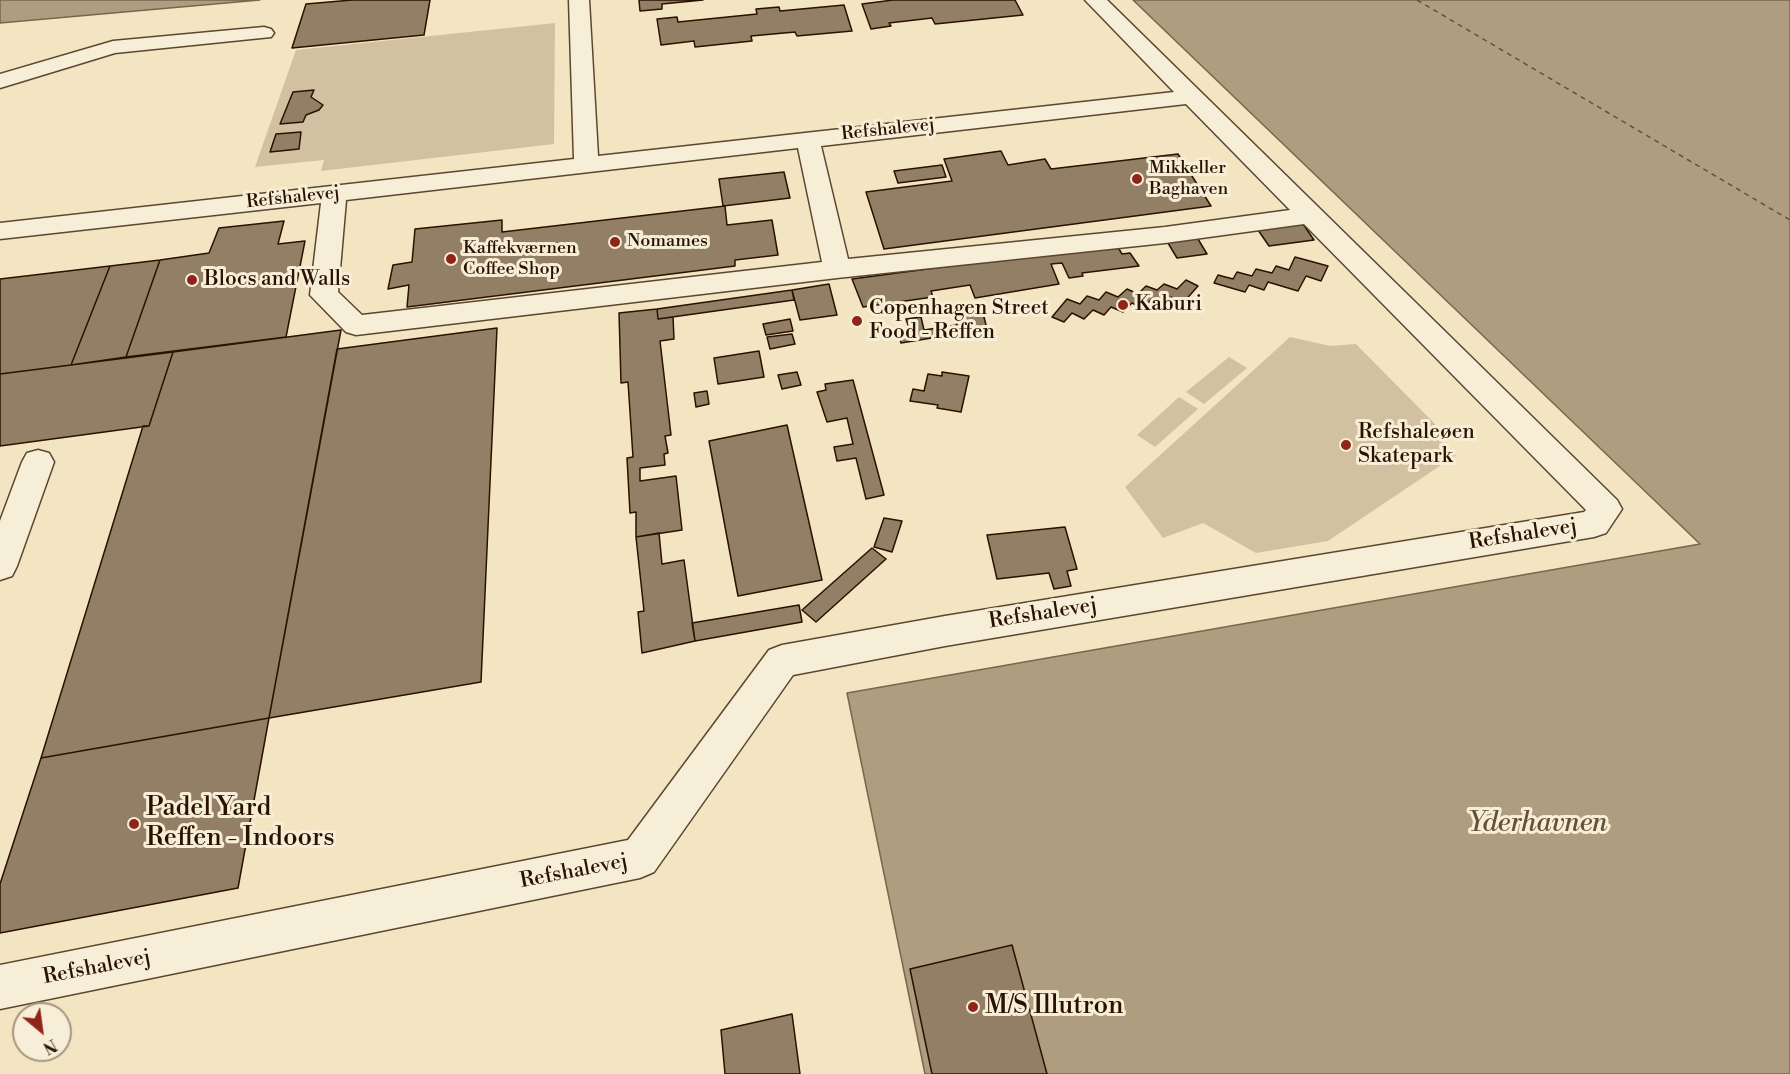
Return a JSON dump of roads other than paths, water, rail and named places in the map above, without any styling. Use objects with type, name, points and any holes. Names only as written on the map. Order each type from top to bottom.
[{"type":"lane","points":[[579,0],[586,164]]},
{"type":"lane","name":"Refshalevej","points":[[0,987],[640,858],[782,662],[945,631],[1594,524],[1606,509],[1095,0]]},
{"type":"lane","points":[[0,81],[113,47],[264,33]]},
{"type":"lane","name":"Refshalevej","points":[[0,231],[1191,97]]},
{"type":"lane","points":[[808,139],[837,268]]},
{"type":"lane","points":[[334,193],[324,295],[356,325],[837,268],[1165,235],[1310,215]]},
{"type":"lane","points":[[0,566],[38,462]]},
{"type":"water","points":[[0,0],[260,0],[0,23]]},
{"type":"water","name":"Yderhavnen","points":[[1133,0],[1790,0],[1790,1074],[925,1074],[847,693],[1700,544]]},
{"type":"place","name":"Mikkeller Baghaven","points":[[1137,179]]},
{"type":"place","name":"Nomames","points":[[615,242]]},
{"type":"place","name":"Kaffekværnen Coffee Shop","points":[[451,259]]},
{"type":"place","name":"Blocs and Walls","points":[[192,280]]},
{"type":"place","name":"Kaburi","points":[[1123,305]]},
{"type":"place","name":"Copenhagen Street Food - Reffen","points":[[857,321]]},
{"type":"place","name":"Refshaleøen Skatepark","points":[[1346,445]]},
{"type":"place","name":"Padel Yard Reffen - Indoors","points":[[134,824]]},
{"type":"place","name":"M/S Illutron","points":[[973,1007]]}]
